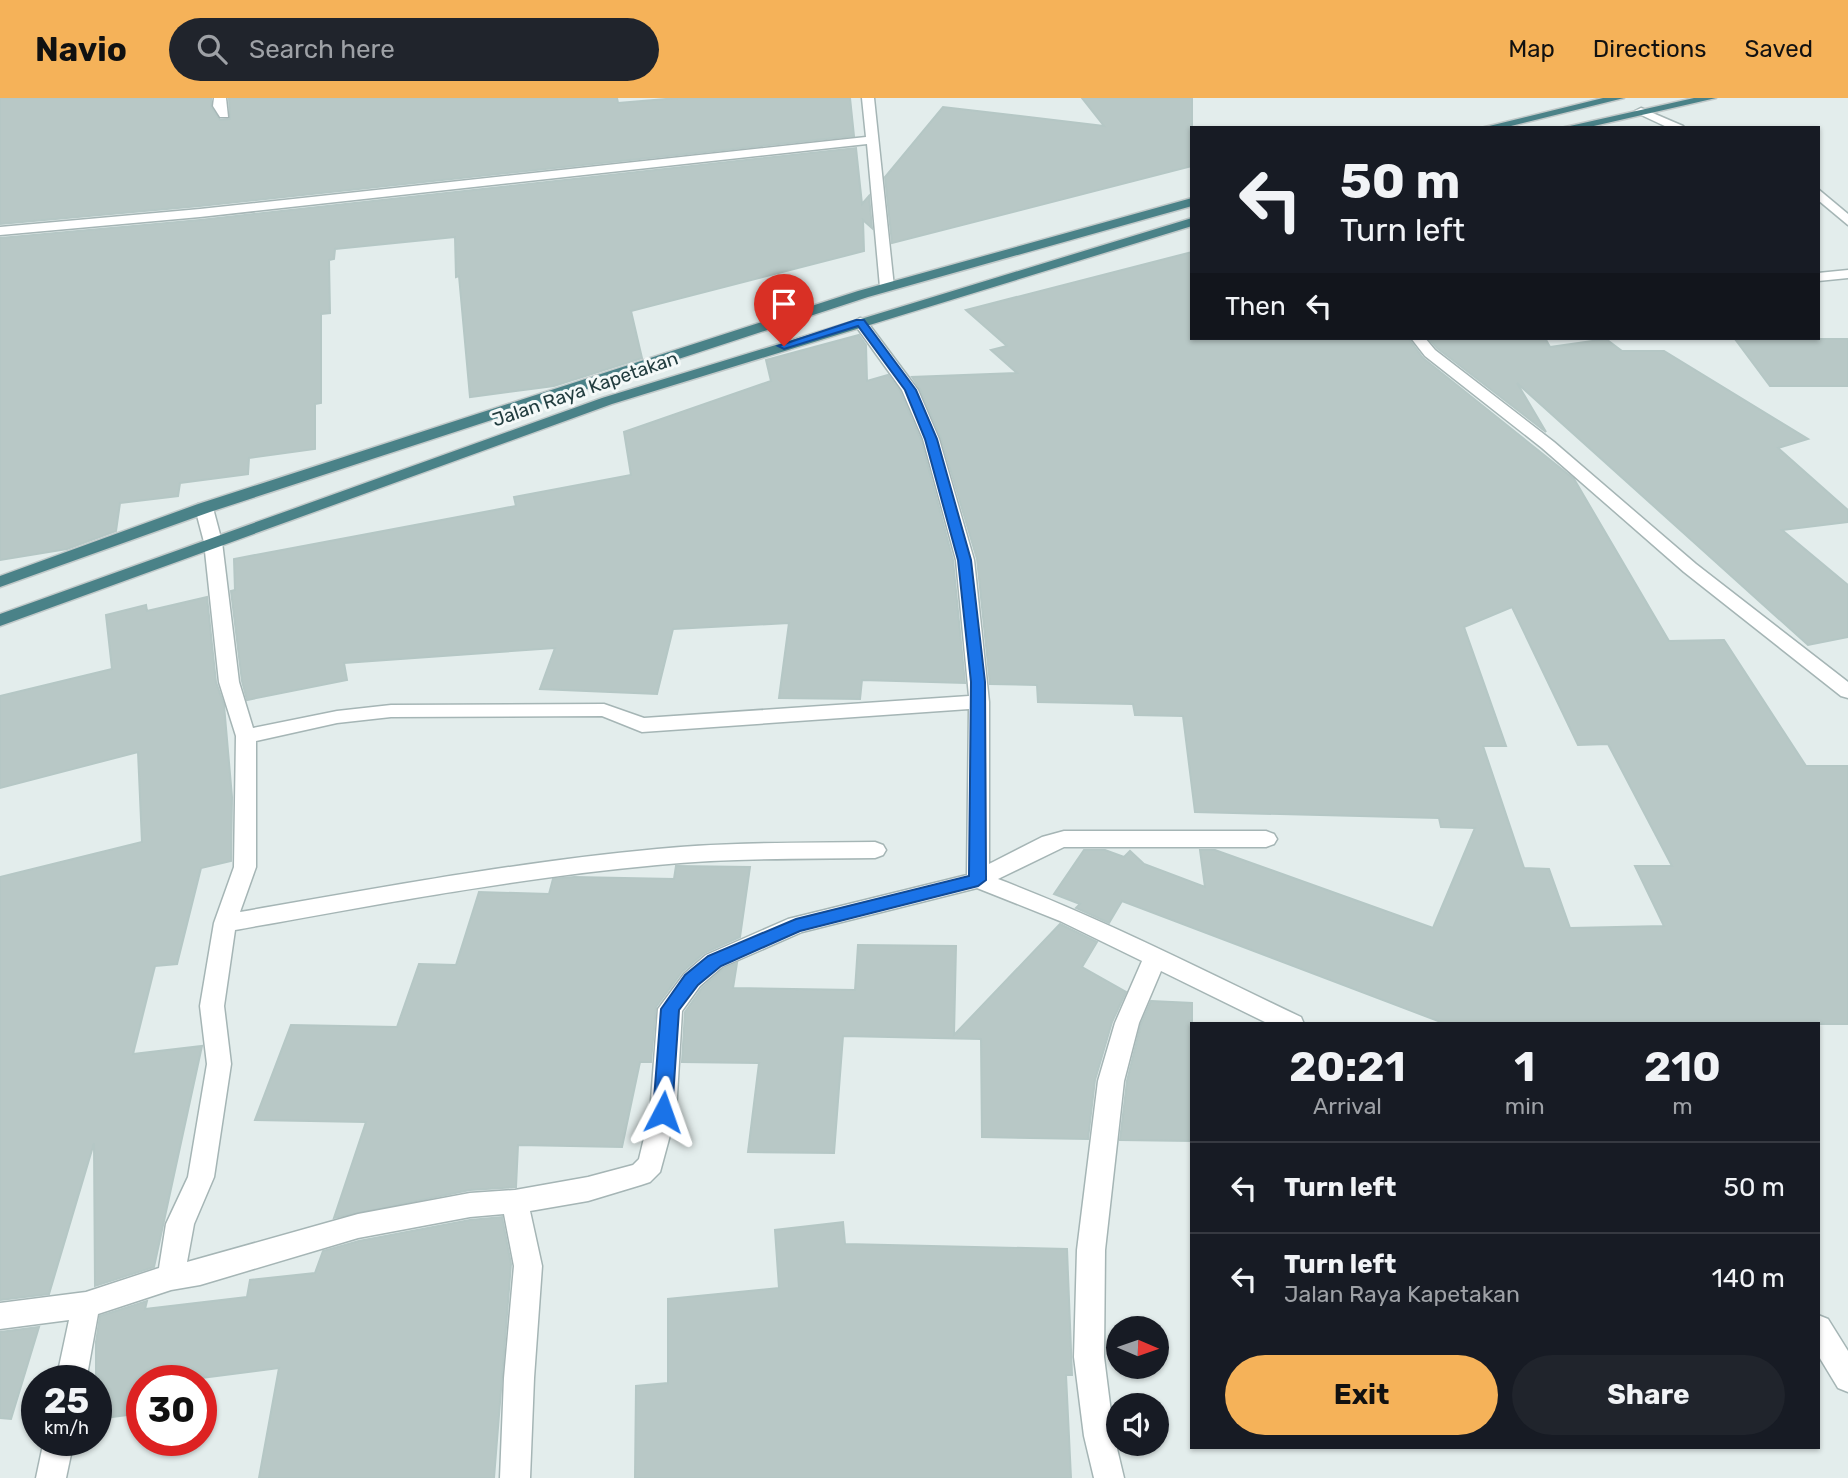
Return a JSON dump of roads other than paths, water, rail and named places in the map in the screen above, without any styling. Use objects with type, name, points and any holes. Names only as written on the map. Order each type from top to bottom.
[{"type":"highway","points":[[1496,126],[1618,98]]},
{"type":"highway","points":[[1576,126],[1710,98]]},
{"type":"highway","name":"Jalan Raya Kapetakan","points":[[0,582],[204,508],[887,287],[1190,203]]},
{"type":"highway","name":"Jalan Raya Kapetakan","points":[[0,620],[607,401],[1190,223]]},
{"type":"street","points":[[220,98],[219,106],[224,115]]},
{"type":"street","points":[[868,98],[887,287]]},
{"type":"street","points":[[1641,111],[1675,126]]},
{"type":"street","points":[[0,231],[200,213],[872,140]]},
{"type":"street","points":[[1820,195],[1848,221]]},
{"type":"street","points":[[1820,277],[1848,274]]},
{"type":"street","points":[[860,322],[911,390],[931,439],[965,560],[979,702],[978,880]]},
{"type":"street","points":[[1420,340],[1430,353],[1548,445],[1690,568],[1848,692]]},
{"type":"street","points":[[171,1277],[180,1224],[201,1177],[219,1064],[212,1006],[225,923],[245,867],[246,736],[229,682],[213,542],[204,508]]},
{"type":"street","points":[[246,736],[370,712],[604,710],[642,725],[979,702]]},
{"type":"street","points":[[0,1316],[86,1306],[171,1277],[213,1269],[358,1226],[470,1205],[514,1202],[626,1181],[641,1174],[651,1164],[663,1112],[670,1009],[691,980],[714,961],[796,925],[978,880],[1050,842],[1064,839],[1266,839]]},
{"type":"street","points":[[225,923],[497,878],[654,857],[735,851],[875,850]]},
{"type":"street","points":[[978,880],[1068,915],[1288,1022]]},
{"type":"street","points":[[1108,1478],[1099,1436],[1089,1357],[1091,1250],[1111,1081],[1127,1023],[1156,956]]},
{"type":"street","points":[[514,1202],[528,1266],[519,1378],[515,1478]]},
{"type":"street","points":[[74,1365],[86,1306]]},
{"type":"street","points":[[1820,1331],[1848,1378]]},
{"type":"street","points":[[51,1478],[56,1456]]}]
